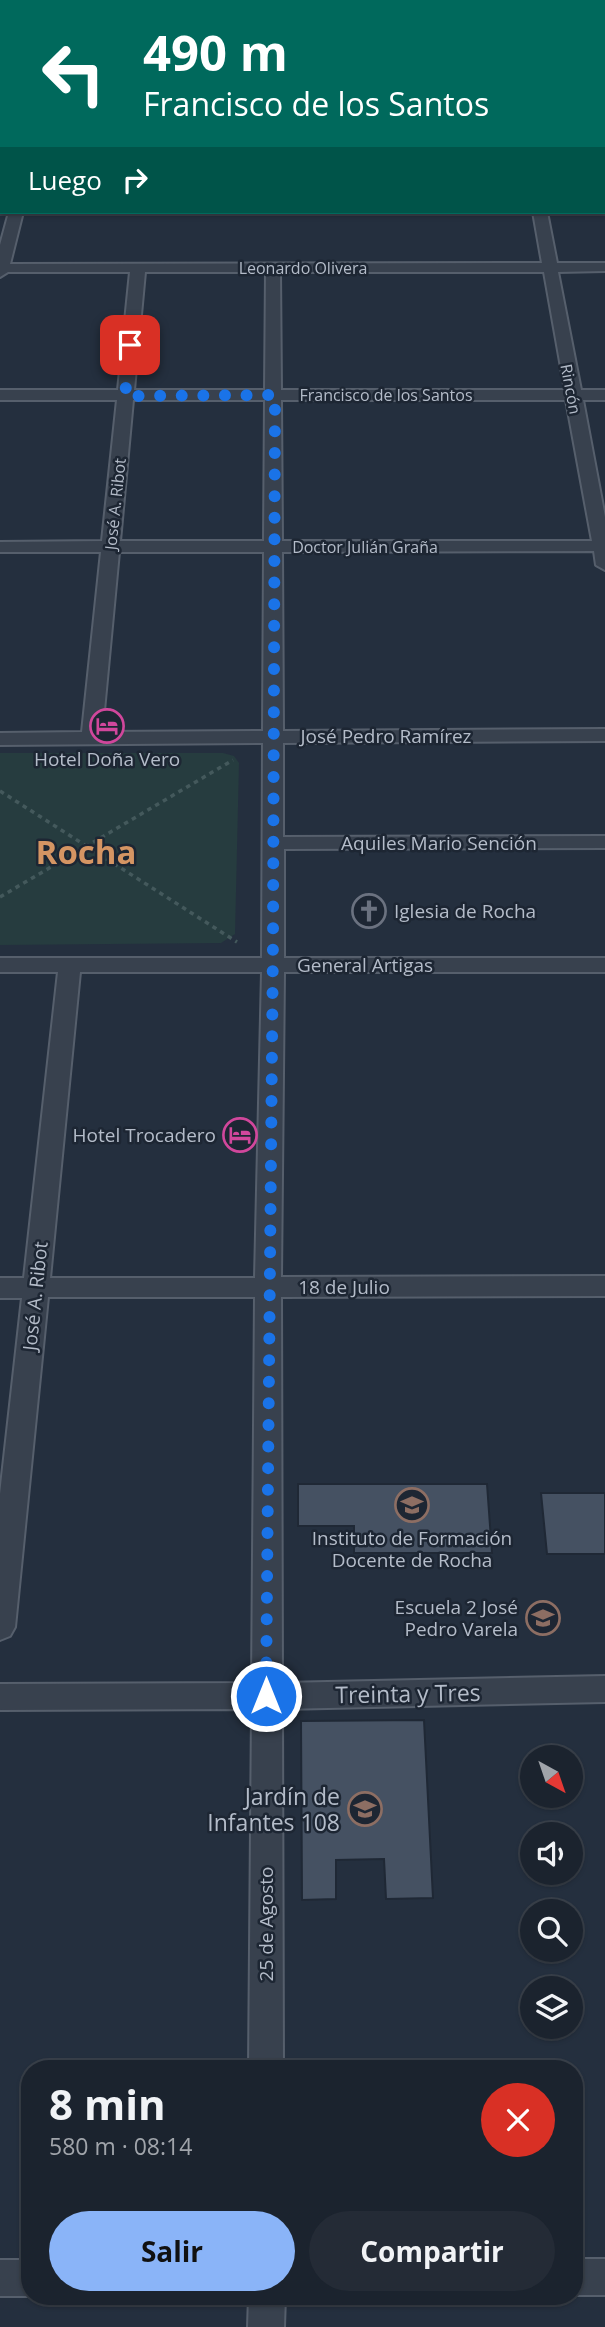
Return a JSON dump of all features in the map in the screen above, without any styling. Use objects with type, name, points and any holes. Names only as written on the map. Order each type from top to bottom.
[{"type":"street","points":[[0,270],[15,214]]},
{"type":"street","name":"Rincón","points":[[540,214],[605,565]]},
{"type":"street","name":"Leonardo Olivera","points":[[0,270],[605,267]]},
{"type":"street","name":"25 de Agosto","points":[[266,2060],[268,1287],[274,737],[273,268]]},
{"type":"street","name":"José A. Ribot","points":[[91,740],[138,269]]},
{"type":"street","name":"Francisco de los Santos","points":[[0,395],[605,395]]},
{"type":"street","name":"Doctor Julián Graña","points":[[0,547],[603,546]]},
{"type":"street","name":"José Pedro Ramírez","points":[[0,739],[605,735]]},
{"type":"street","name":"Aquiles Mario Sención","points":[[273,844],[605,842]]},
{"type":"street","name":"General Artigas","points":[[0,965],[605,965]]},
{"type":"street","name":"José A. Ribot","points":[[0,1627],[70,965]]},
{"type":"street","name":"18 de Julio","points":[[0,1288],[605,1286]]},
{"type":"street","name":"Treinta y Tres","points":[[0,1697],[266,1696],[605,1689]]},
{"type":"street","points":[[583,2277],[605,2277]]},
{"type":"street","points":[[0,2278],[21,2278]]},
{"type":"street","points":[[266,2327],[267,2305]]},
{"type":"path","points":[[0,897],[274,737]]},
{"type":"path","points":[[0,792],[273,965]]},
{"type":"green space","points":[[0,753],[223,753],[234,756],[239,763],[235,934],[221,943],[0,945]]},
{"type":"building","points":[[298,1484],[487,1484],[492,1553],[354,1553],[354,1526],[298,1526]]},
{"type":"building","points":[[541,1493],[605,1493],[605,1554],[547,1554]]},
{"type":"building","name":"Jardín de Infantes 108","points":[[424,1720],[433,1898],[386,1899],[384,1859],[336,1860],[336,1899],[302,1900],[301,1721]]},
{"type":"place","name":"Hotel Doña Vero","points":[[107,726]]},
{"type":"place","name":"Iglesia de Rocha","points":[[369,911]]},
{"type":"place","name":"Hotel Trocadero","points":[[240,1135]]},
{"type":"place","name":"Instituto de Formación Docente de Rocha","points":[[412,1505]]},
{"type":"place","name":"Escuela 2 José Pedro Varela","points":[[543,1618]]},
{"type":"place","name":"Jardín de Infantes 108","points":[[365,1809]]},
{"type":"district","name":"Rocha","points":[[86,851]]},
{"type":"route","points":[[130,345],[125,396],[275,395],[266,1696]]}]
